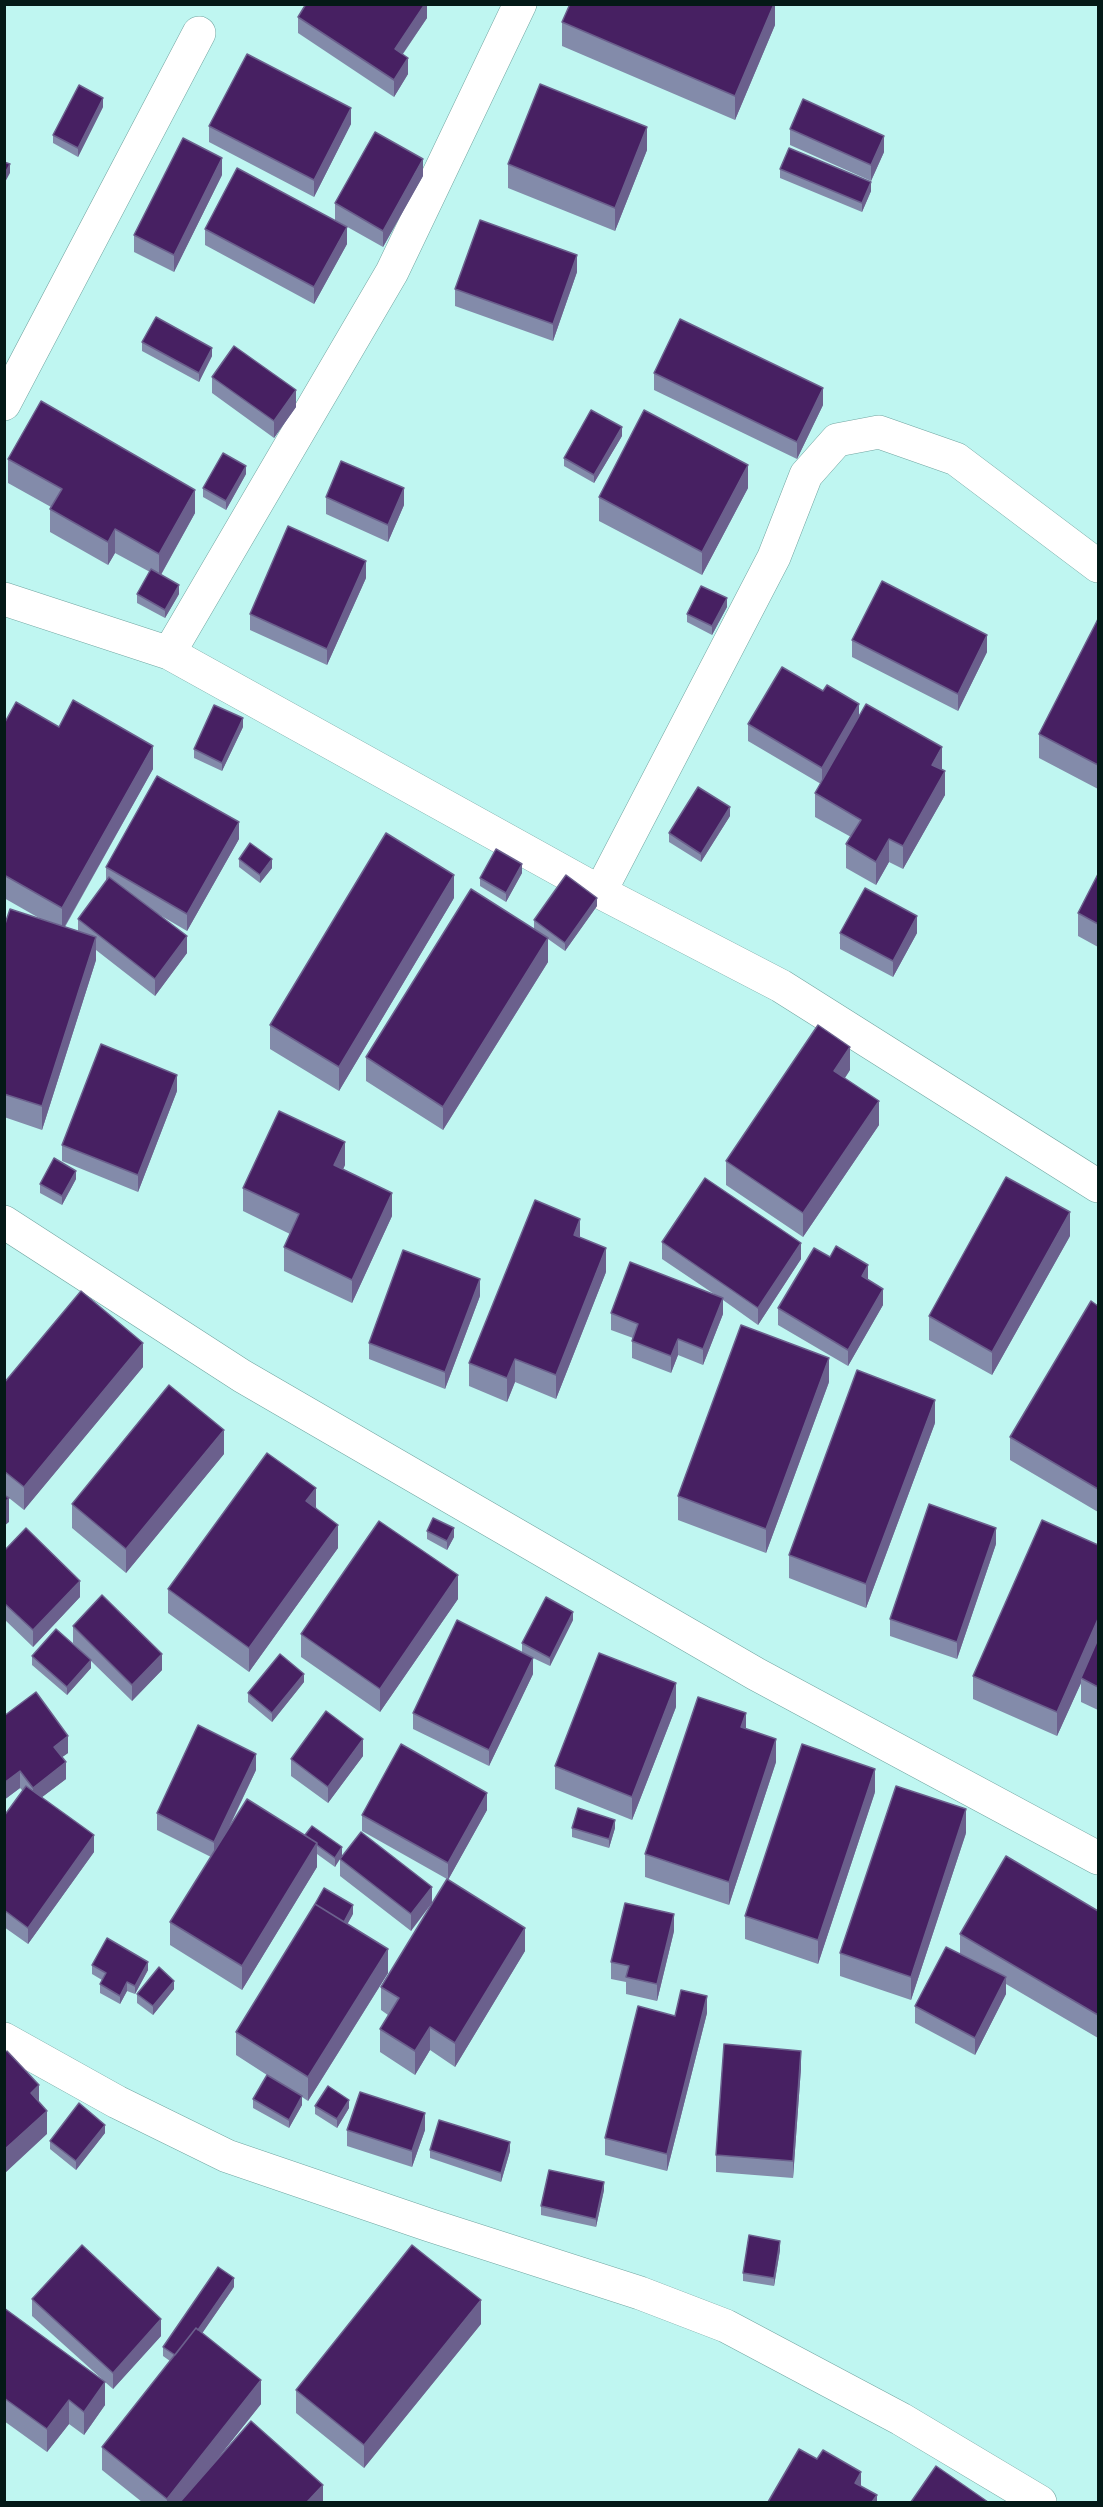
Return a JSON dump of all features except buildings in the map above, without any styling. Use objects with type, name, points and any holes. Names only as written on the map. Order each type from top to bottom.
[{"type":"street","points":[[169,653],[392,272],[520,4]]},
{"type":"street","points":[[4,404],[199,33]]},
{"type":"street","points":[[600,892],[774,557],[806,475],[837,440],[879,432],[956,459],[1098,566]]},
{"type":"street","points":[[4,599],[169,653],[600,892],[781,986],[1098,1186]]},
{"type":"street","points":[[4,1222],[232,1369],[756,1674],[1098,1858]]},
{"type":"street","points":[[4,2039],[117,2102],[227,2156],[429,2225],[640,2293],[726,2326],[901,2420],[1040,2502]]}]
